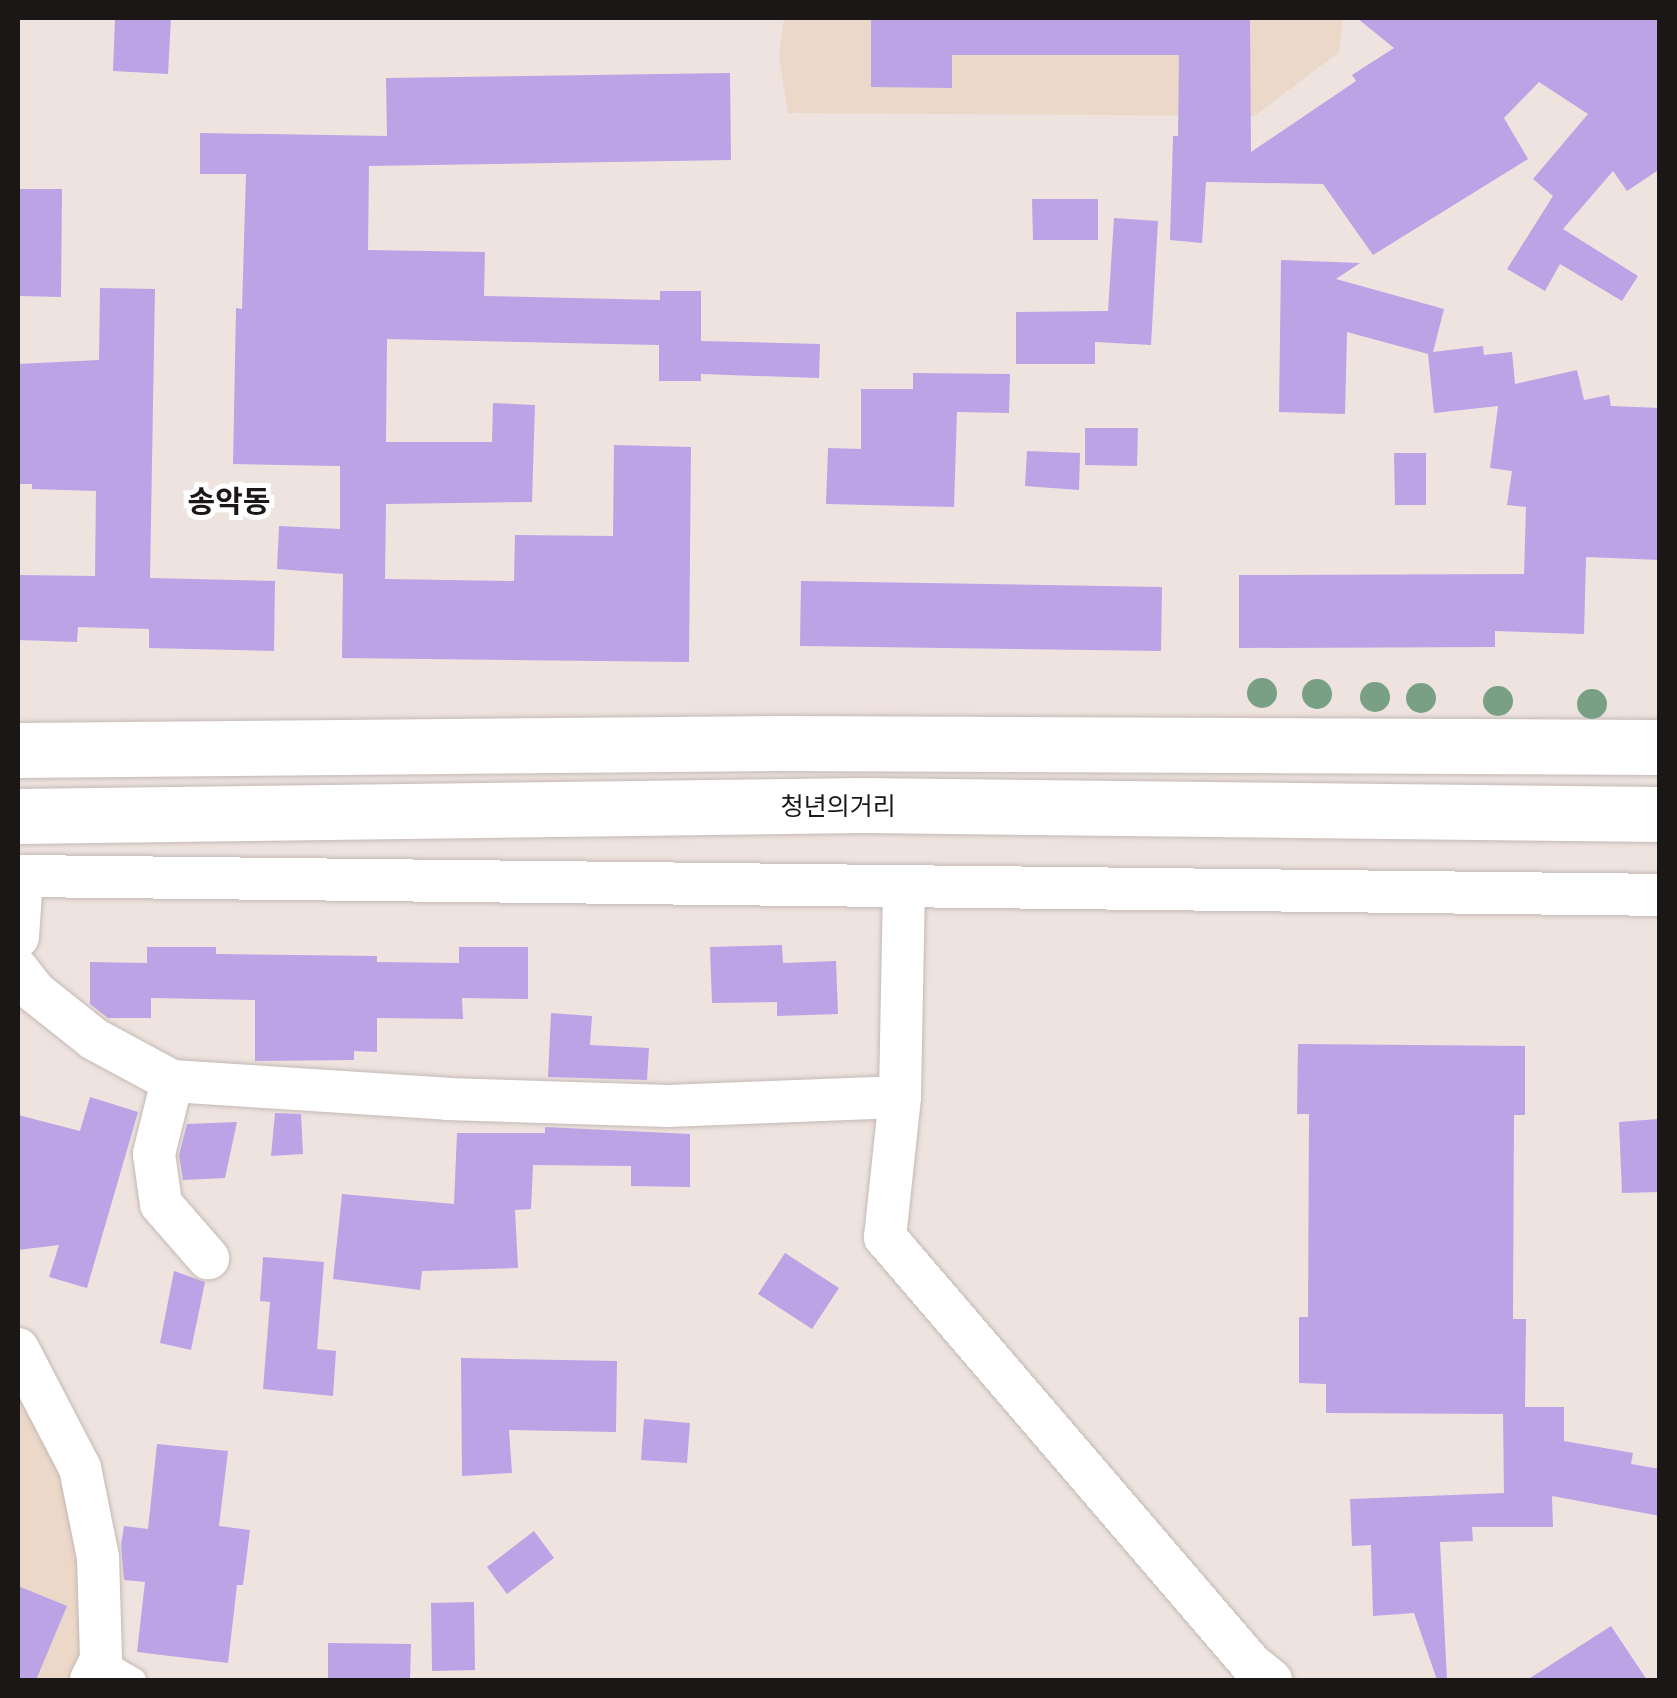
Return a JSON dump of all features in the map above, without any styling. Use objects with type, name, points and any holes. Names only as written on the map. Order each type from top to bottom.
[{"type":"main road","points":[[18,750],[762,743],[1660,748]]},
{"type":"main road","name":"청년의거리","points":[[18,816],[864,805],[1660,814]]},
{"type":"street","points":[[18,936],[20,876],[1660,895]]},
{"type":"street","points":[[904,886],[900,1097],[885,1236],[1250,1664],[1271,1680]]},
{"type":"street","points":[[18,970],[35,992],[94,1039],[172,1081],[447,1098],[667,1106],[900,1097]]},
{"type":"street","points":[[172,1081],[154,1154],[162,1204],[208,1258]]},
{"type":"street","points":[[18,1348],[80,1468],[98,1557],[109,1674]]},
{"type":"shaded area","points":[[784,18],[1343,18],[1339,52],[1254,116],[788,113],[779,56]]},
{"type":"shaded area","points":[[18,1382],[63,1465],[89,1638],[71,1680],[18,1680]]},
{"type":"building","points":[[115,18],[171,18],[168,74],[113,71]]},
{"type":"building","points":[[871,18],[1250,18],[1251,152],[1356,81],[1352,75],[1394,48],[1357,18],[1660,18],[1660,169],[1627,191],[1613,171],[1563,229],[1638,276],[1622,301],[1560,264],[1545,291],[1507,269],[1553,196],[1533,179],[1588,114],[1539,82],[1504,118],[1528,159],[1373,255],[1323,184],[1206,182],[1202,243],[1170,240],[1179,55],[952,55],[952,88],[871,87]]},
{"type":"building","points":[[730,73],[731,160],[369,166],[368,250],[485,252],[484,296],[660,300],[660,291],[701,291],[701,341],[820,344],[819,378],[701,374],[701,381],[659,381],[659,345],[387,339],[386,442],[492,442],[493,403],[535,405],[532,502],[386,504],[385,579],[514,581],[515,535],[613,536],[614,445],[691,447],[689,662],[342,658],[343,574],[277,569],[279,526],[340,529],[340,466],[233,464],[236,308],[242,309],[246,174],[200,174],[200,133],[387,136],[386,78]]},
{"type":"building","points":[[18,189],[62,189],[61,297],[18,296]]},
{"type":"building","points":[[1032,199],[1098,199],[1098,240],[1033,240]]},
{"type":"building","points":[[1114,218],[1158,221],[1151,345],[1095,342],[1095,364],[1016,364],[1016,312],[1108,311]]},
{"type":"building","points":[[1281,260],[1360,263],[1336,279],[1444,309],[1433,352],[1483,346],[1484,355],[1512,352],[1515,384],[1577,370],[1584,400],[1609,395],[1611,406],[1660,408],[1660,560],[1586,557],[1584,634],[1495,631],[1495,647],[1239,648],[1239,575],[1524,574],[1526,507],[1507,505],[1512,471],[1490,468],[1498,406],[1434,413],[1428,354],[1347,332],[1345,414],[1279,412]]},
{"type":"building","points":[[100,288],[155,289],[150,578],[275,581],[274,651],[149,648],[149,629],[78,627],[77,642],[18,640],[18,575],[95,576],[96,491],[32,489],[32,484],[18,484],[18,364],[99,360]]},
{"type":"building","points":[[913,373],[1010,374],[1009,413],[957,412],[954,507],[826,504],[828,448],[861,449],[861,389],[913,389]]},
{"type":"building","points":[[1085,428],[1138,428],[1137,466],[1085,465]]},
{"type":"building","points":[[1027,451],[1080,453],[1079,490],[1025,486]]},
{"type":"building","points":[[1394,453],[1426,453],[1426,505],[1395,505]]},
{"type":"building","points":[[801,581],[1162,587],[1161,651],[800,646]]},
{"type":"building","points":[[782,945],[783,963],[836,961],[838,1014],[777,1016],[777,1002],[712,1003],[710,947]]},
{"type":"building","points":[[147,947],[216,947],[216,954],[377,956],[377,962],[459,963],[459,947],[528,947],[528,999],[462,998],[463,1019],[377,1018],[377,1052],[354,1051],[354,1060],[255,1061],[255,1000],[151,998],[151,1018],[108,1018],[90,1004],[90,962],[147,963]]},
{"type":"building","points":[[551,1013],[592,1016],[590,1045],[649,1048],[647,1080],[548,1077]]},
{"type":"building","points":[[1298,1044],[1525,1046],[1525,1115],[1514,1115],[1513,1319],[1526,1319],[1525,1407],[1564,1407],[1564,1441],[1633,1453],[1631,1464],[1660,1469],[1660,1516],[1552,1496],[1553,1527],[1472,1527],[1473,1541],[1440,1542],[1447,1680],[1437,1680],[1414,1613],[1373,1616],[1371,1545],[1352,1546],[1350,1499],[1504,1493],[1503,1414],[1326,1413],[1326,1384],[1299,1383],[1299,1317],[1308,1317],[1309,1114],[1297,1114]]},
{"type":"building","points":[[90,1097],[138,1112],[87,1288],[49,1277],[59,1245],[18,1250],[18,1115],[80,1131]]},
{"type":"building","points":[[275,1113],[301,1114],[303,1154],[271,1156]]},
{"type":"building","points":[[1658,1119],[1660,1192],[1622,1193],[1619,1122]]},
{"type":"building","points":[[237,1122],[225,1178],[183,1180],[179,1155],[187,1124]]},
{"type":"building","points":[[545,1127],[690,1134],[690,1187],[631,1186],[631,1166],[533,1165],[531,1209],[515,1210],[518,1268],[422,1271],[420,1290],[333,1279],[342,1194],[454,1204],[457,1133],[545,1133]]},
{"type":"building","points":[[785,1253],[839,1288],[812,1329],[758,1294]]},
{"type":"building","points":[[263,1257],[324,1262],[317,1349],[336,1351],[333,1396],[263,1389],[270,1302],[260,1301]]},
{"type":"building","points":[[174,1271],[205,1282],[191,1350],[160,1343]]},
{"type":"building","points":[[461,1358],[617,1361],[616,1432],[509,1430],[512,1473],[462,1476]]},
{"type":"building","points":[[644,1419],[690,1423],[687,1463],[641,1460]]},
{"type":"building","points":[[157,1444],[228,1451],[219,1526],[250,1530],[243,1585],[237,1585],[228,1663],[137,1652],[145,1582],[124,1580],[121,1545],[124,1526],[148,1529]]},
{"type":"building","points":[[534,1531],[554,1558],[507,1594],[487,1567]]},
{"type":"building","points":[[18,1586],[67,1606],[36,1680],[18,1680]]},
{"type":"building","points":[[474,1602],[475,1670],[432,1671],[431,1603]]},
{"type":"building","points":[[1611,1626],[1647,1680],[1527,1680]]},
{"type":"building","points":[[328,1643],[411,1644],[410,1680],[328,1680]]},
{"type":"district","name":"송악동","points":[[229,502]]}]
